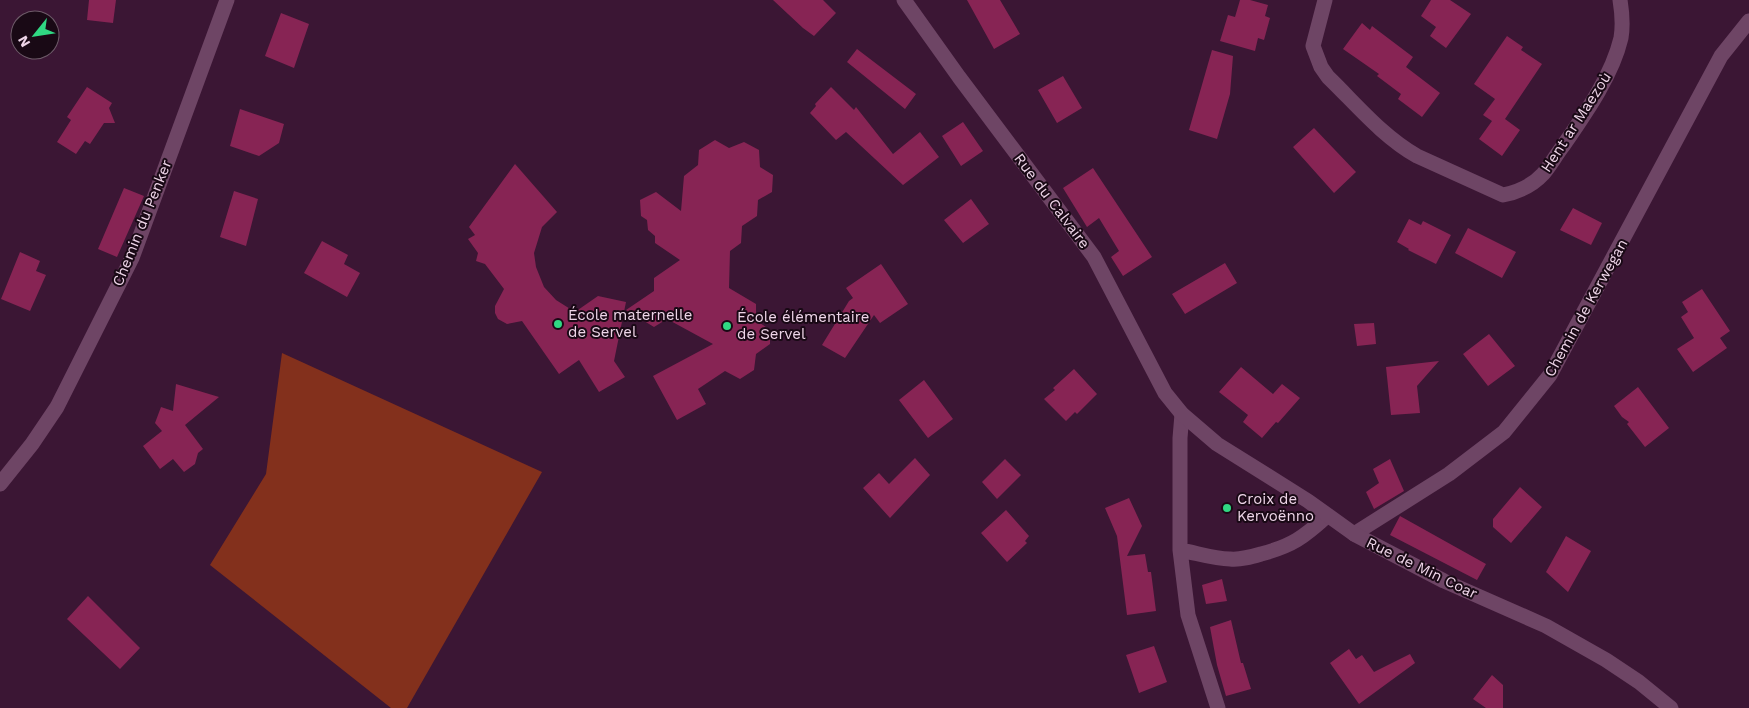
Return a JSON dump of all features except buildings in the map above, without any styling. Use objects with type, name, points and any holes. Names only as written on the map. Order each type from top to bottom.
[{"type":"street","name":"Chemin du Penker","points":[[0,484],[32,444],[57,407],[132,258],[227,0]]},
{"type":"street","name":"Rue du Calvaire","points":[[904,0],[964,85],[1094,257],[1165,393],[1182,414]]},
{"type":"street","name":"Hent ar Maezoù","points":[[1325,0],[1313,46],[1316,57],[1328,77],[1403,148],[1503,195],[1525,188],[1543,174],[1604,81],[1614,60],[1621,36],[1622,14],[1620,0]]},
{"type":"street","name":"Chemin de Kerwegan","points":[[1354,534],[1449,474],[1504,432],[1550,375],[1721,56],[1749,21]]},
{"type":"street","name":"Rue de Min Coar","points":[[1182,414],[1217,444],[1308,501],[1354,534],[1444,581],[1546,626],[1606,660],[1639,682],[1670,708]]},
{"type":"street","points":[[1182,414],[1180,438],[1180,550],[1188,615],[1218,708]]},
{"type":"street","points":[[1180,550],[1229,559],[1256,556],[1281,549],[1295,542],[1327,516]]},
{"type":"shaded area","points":[[282,353],[542,472],[407,708],[391,708],[210,565],[266,474]]},
{"type":"place","name":"École maternelle de Servel","points":[[558,324]]},
{"type":"place","name":"École élémentaire de Servel","points":[[727,326]]},
{"type":"place","name":"Croix de Kervoënno","points":[[1227,508]]}]
